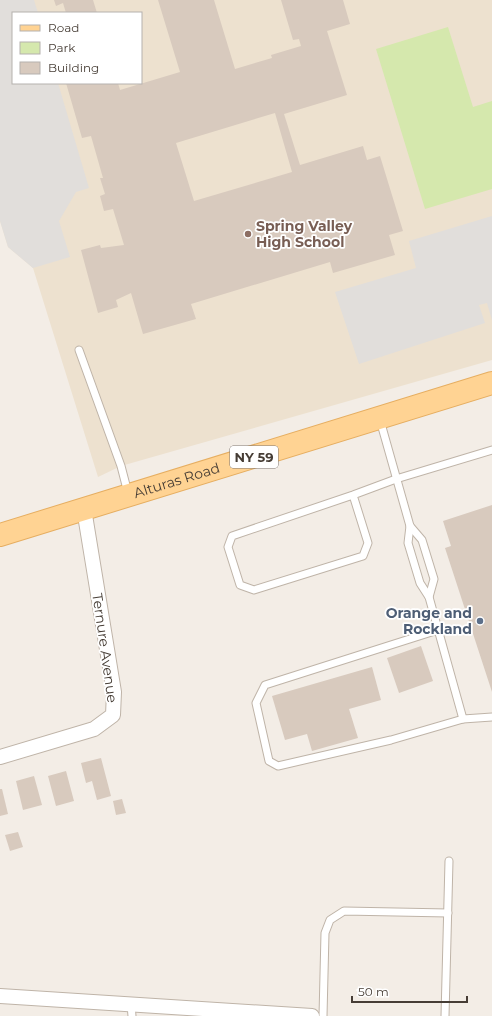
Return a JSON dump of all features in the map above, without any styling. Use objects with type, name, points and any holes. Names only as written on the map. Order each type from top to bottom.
[{"type":"main road","name":"Alturas Road","points":[[0,535],[492,384]]},
{"type":"street","name":"Ternure Avenue","points":[[0,757],[94,729],[113,715],[114,692],[84,509]]},
{"type":"street","points":[[0,996],[132,1010],[312,1016]]},
{"type":"lane","points":[[79,350],[121,466],[129,495]]},
{"type":"lane","points":[[379,418],[410,526],[408,543],[420,583],[429,597],[462,719]]},
{"type":"lane","points":[[353,495],[368,543],[364,556],[254,590],[240,585],[228,547],[232,536],[396,479],[492,450]]},
{"type":"lane","points":[[410,526],[422,540],[434,579],[429,597]]},
{"type":"lane","points":[[438,630],[265,685],[256,703],[269,761],[278,766],[391,740],[462,719],[492,717]]},
{"type":"lane","points":[[445,1016],[449,862]]},
{"type":"lane","points":[[323,1016],[325,933],[330,920],[344,911],[448,913]]},
{"type":"shaded area","name":"Spring Valley High School","points":[[0,0],[492,0],[492,360],[121,466],[98,477],[33,268],[8,247],[0,221]]},
{"type":"shaded area","points":[[0,0],[34,0],[38,12],[12,12],[12,84],[58,84],[89,188],[76,192],[59,221],[70,257],[33,268],[8,247],[0,221]]},
{"type":"shaded area","points":[[492,216],[492,320],[487,303],[479,305],[485,323],[359,364],[335,292],[416,268],[409,241]]},
{"type":"green space","points":[[448,27],[473,107],[492,101],[492,189],[425,209],[376,49]]},
{"type":"building","points":[[54,0],[93,0],[97,12],[66,12],[63,3],[56,6]]},
{"type":"building","points":[[158,0],[214,0],[235,69],[272,58],[271,55],[301,46],[299,39],[293,40],[281,0],[343,0],[350,24],[327,31],[347,95],[284,114],[300,165],[363,146],[367,160],[380,156],[403,231],[389,235],[395,255],[333,273],[330,262],[191,304],[196,319],[143,334],[131,293],[116,300],[118,307],[98,313],[81,250],[100,245],[101,248],[124,245],[113,209],[104,211],[100,196],[105,194],[100,178],[103,178],[91,136],[82,138],[66,84],[118,84],[120,90],[180,72]],"holes":[[[275,113],[292,172],[194,201],[176,143]]]},
{"type":"building","name":"Orange and Rockland","points":[[492,505],[492,692],[445,548],[451,546],[443,521]]},
{"type":"building","points":[[421,646],[433,681],[399,693],[387,658]]},
{"type":"building","points":[[372,667],[381,700],[349,709],[358,738],[312,751],[307,734],[285,740],[272,696]]},
{"type":"building","points":[[101,758],[111,796],[97,800],[92,781],[86,783],[81,763]]},
{"type":"building","points":[[66,771],[74,801],[56,806],[48,776]]},
{"type":"building","points":[[34,776],[42,805],[23,810],[16,781]]},
{"type":"building","points":[[0,789],[2,789],[8,814],[0,816]]},
{"type":"building","points":[[122,799],[126,813],[116,815],[113,801]]},
{"type":"building","points":[[18,832],[23,847],[10,851],[5,835]]},
{"type":"place","name":"Spring Valley High School","points":[[248,234]]},
{"type":"place","name":"Orange and Rockland","points":[[480,621]]}]
